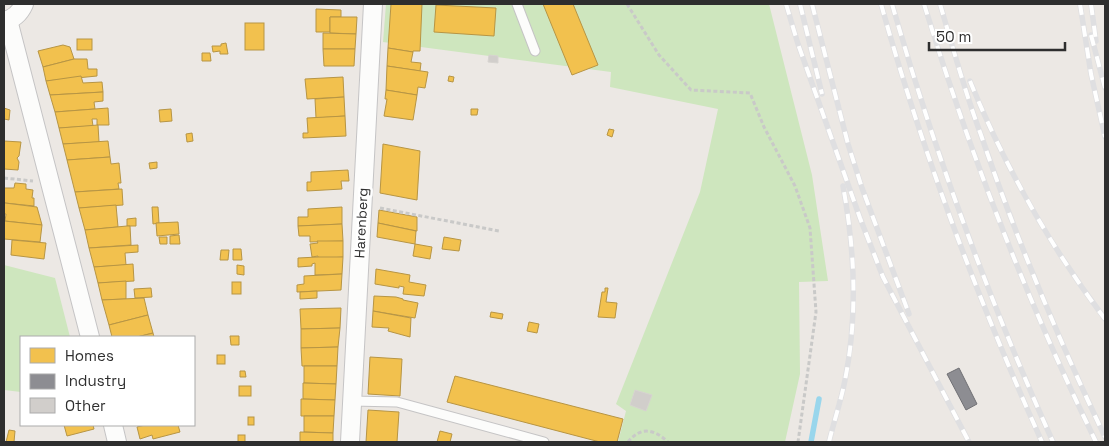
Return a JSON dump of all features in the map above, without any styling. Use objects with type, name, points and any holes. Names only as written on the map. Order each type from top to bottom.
[{"type":"street","points":[[24,4],[18,13],[6,20],[90,336]]},
{"type":"street","name":"Harenberg","points":[[350,442],[373,4]]},
{"type":"street","points":[[113,426],[117,442]]},
{"type":"lane","points":[[517,4],[535,51]]},
{"type":"lane","points":[[352,401],[397,402],[544,442]]},
{"type":"path","points":[[627,4],[659,55],[691,90],[750,93],[764,127],[795,186],[810,228],[816,312],[798,442]]},
{"type":"path","points":[[4,178],[33,181]]},
{"type":"path","points":[[374,207],[499,231]]},
{"type":"path","points":[[628,442],[641,432],[650,431],[658,434],[668,442]]},
{"type":"green space","points":[[386,4],[769,4],[812,175],[828,281],[799,282],[800,374],[785,442],[618,442],[626,411],[616,404],[700,192],[718,109],[610,87],[611,72],[383,42]]},
{"type":"green space","points":[[4,265],[55,278],[70,336],[20,336],[20,392],[4,390]]},
{"type":"building: Homes","points":[[391,4],[422,4],[420,51],[413,52],[388,48]]},
{"type":"building: Homes","points":[[543,4],[573,4],[598,65],[572,75]]},
{"type":"building: Homes","points":[[436,5],[496,8],[494,36],[434,32]]},
{"type":"building: Homes","points":[[316,9],[341,10],[341,17],[330,17],[330,32],[316,32]]},
{"type":"building: Homes","points":[[330,17],[357,17],[356,34],[330,33]]},
{"type":"building: Homes","points":[[245,23],[264,23],[264,50],[245,50]]},
{"type":"building: Homes","points":[[323,33],[356,34],[355,49],[323,49]]},
{"type":"building: Homes","points":[[77,39],[92,39],[92,50],[77,50]]},
{"type":"building: Homes","points":[[226,43],[228,54],[220,54],[220,51],[213,52],[212,46],[221,46],[221,44]]},
{"type":"building: Homes","points":[[63,45],[70,47],[74,59],[43,67],[38,51]]},
{"type":"building: Homes","points":[[388,48],[413,52],[411,62],[421,63],[420,71],[387,66]]},
{"type":"building: Homes","points":[[323,49],[355,49],[354,66],[324,66]]},
{"type":"building: Homes","points":[[202,53],[210,53],[211,61],[202,61]]},
{"type":"building: Homes","points":[[74,59],[87,59],[88,69],[97,69],[97,76],[46,81],[43,67]]},
{"type":"building: Homes","points":[[387,66],[428,72],[425,88],[418,87],[417,95],[386,90]]},
{"type":"building: Homes","points":[[81,76],[83,83],[102,82],[103,92],[50,95],[46,81]]},
{"type":"building: Homes","points":[[449,76],[454,77],[453,82],[448,81]]},
{"type":"building: Homes","points":[[343,77],[344,97],[307,99],[305,79]]},
{"type":"building: Homes","points":[[386,90],[417,95],[413,120],[384,116],[387,99],[385,99]]},
{"type":"building: Homes","points":[[103,92],[103,101],[94,102],[95,109],[55,112],[50,95]]},
{"type":"building: Homes","points":[[344,97],[345,116],[316,118],[315,99]]},
{"type":"building: Homes","points":[[4,108],[10,110],[9,120],[4,119]]},
{"type":"building: Homes","points":[[108,108],[109,125],[97,125],[97,119],[92,119],[93,126],[59,128],[55,112]]},
{"type":"building: Homes","points":[[171,109],[172,121],[160,122],[159,110]]},
{"type":"building: Homes","points":[[471,109],[478,109],[477,115],[471,115]]},
{"type":"building: Homes","points":[[345,116],[346,136],[303,138],[303,133],[308,133],[307,118]]},
{"type":"building: Homes","points":[[98,125],[99,142],[63,144],[59,128]]},
{"type":"building: Homes","points":[[609,129],[614,130],[612,137],[607,135]]},
{"type":"building: Homes","points":[[192,133],[193,141],[187,142],[186,134]]},
{"type":"building: Homes","points":[[4,141],[21,142],[17,158],[19,162],[18,170],[4,169]]},
{"type":"building: Homes","points":[[108,141],[110,157],[67,160],[63,144]]},
{"type":"building: Homes","points":[[383,144],[420,151],[417,200],[380,193]]},
{"type":"building: Homes","points":[[110,157],[111,164],[119,163],[121,183],[118,183],[119,189],[75,192],[67,160]]},
{"type":"building: Homes","points":[[157,162],[157,168],[150,169],[149,163]]},
{"type":"building: Homes","points":[[348,170],[349,181],[341,181],[342,189],[307,191],[307,182],[311,182],[311,172]]},
{"type":"building: Homes","points":[[15,183],[26,184],[26,189],[33,190],[34,206],[4,202],[4,188],[14,188]]},
{"type":"building: Homes","points":[[122,189],[123,205],[79,208],[75,192]]},
{"type":"building: Homes","points":[[4,202],[37,207],[42,225],[5,221]]},
{"type":"building: Homes","points":[[116,205],[118,227],[85,230],[79,208]]},
{"type":"building: Homes","points":[[152,207],[158,207],[159,223],[153,224]]},
{"type":"building: Homes","points":[[342,207],[342,224],[298,226],[298,217],[308,217],[308,209]]},
{"type":"building: Homes","points":[[379,210],[417,217],[417,231],[378,223]]},
{"type":"building: Homes","points":[[136,218],[136,226],[127,226],[127,219]]},
{"type":"building: Homes","points":[[4,221],[42,225],[40,242],[4,239]]},
{"type":"building: Homes","points":[[178,222],[179,234],[157,236],[156,223]]},
{"type":"building: Homes","points":[[378,223],[416,231],[415,244],[377,237]]},
{"type":"building: Homes","points":[[342,224],[343,241],[310,242],[310,236],[299,236],[298,226]]},
{"type":"building: Homes","points":[[130,226],[131,245],[89,248],[85,230]]},
{"type":"building: Homes","points":[[179,235],[180,244],[170,244],[170,236]]},
{"type":"building: Homes","points":[[159,237],[167,237],[167,244],[160,244]]},
{"type":"building: Homes","points":[[444,237],[461,240],[459,251],[442,249]]},
{"type":"building: Homes","points":[[12,240],[46,243],[44,259],[11,255]]},
{"type":"building: Homes","points":[[317,241],[343,241],[343,257],[318,259],[318,256],[312,257],[310,244],[318,243]]},
{"type":"building: Homes","points":[[415,244],[432,247],[430,259],[413,256]]},
{"type":"building: Homes","points":[[138,245],[138,252],[125,253],[126,265],[94,267],[89,248]]},
{"type":"building: Homes","points":[[233,249],[241,249],[242,260],[233,260]]},
{"type":"building: Homes","points":[[221,250],[229,250],[228,260],[220,260]]},
{"type":"building: Homes","points":[[343,257],[342,274],[315,275],[315,263],[312,266],[298,267],[298,258]]},
{"type":"building: Homes","points":[[133,264],[134,281],[98,283],[94,267]]},
{"type":"building: Homes","points":[[237,265],[244,266],[244,275],[237,274]]},
{"type":"building: Homes","points":[[376,269],[410,275],[409,282],[426,285],[424,296],[403,294],[404,287],[399,286],[399,288],[375,284]]},
{"type":"building: Homes","points":[[342,274],[341,290],[297,292],[297,285],[304,284],[304,276]]},
{"type":"building: Homes","points":[[126,281],[126,299],[102,300],[98,283]]},
{"type":"building: Homes","points":[[232,282],[241,282],[241,294],[232,294]]},
{"type":"building: Homes","points":[[151,288],[152,297],[135,298],[134,289]]},
{"type":"building: Homes","points":[[605,288],[608,288],[606,302],[617,303],[615,318],[598,317],[602,292],[605,292]]},
{"type":"building: Homes","points":[[317,291],[317,298],[300,299],[300,292]]},
{"type":"building: Homes","points":[[374,296],[396,297],[418,303],[415,318],[373,311]]},
{"type":"building: Homes","points":[[144,298],[148,315],[109,325],[102,300]]},
{"type":"building: Homes","points":[[341,308],[340,328],[301,329],[300,309]]},
{"type":"building: Homes","points":[[373,311],[411,318],[410,337],[388,331],[389,328],[372,327]]},
{"type":"building: Homes","points":[[491,312],[503,314],[502,319],[490,317]]},
{"type":"building: Homes","points":[[148,315],[153,333],[141,336],[112,336],[109,325]]},
{"type":"building: Homes","points":[[529,322],[539,324],[537,333],[527,331]]},
{"type":"building: Homes","points":[[340,328],[338,347],[301,348],[301,329]]},
{"type":"building: Homes","points":[[153,333],[154,336],[141,336]]},
{"type":"building: Homes","points":[[230,336],[239,336],[239,345],[231,345]]},
{"type":"building: Homes","points":[[338,347],[337,366],[302,366],[301,348]]},
{"type":"building: Homes","points":[[217,355],[225,355],[225,364],[217,364]]},
{"type":"building: Homes","points":[[370,357],[402,359],[400,396],[368,394]]},
{"type":"building: Homes","points":[[304,366],[337,366],[336,384],[304,383]]},
{"type":"building: Homes","points":[[240,371],[245,371],[246,377],[240,377]]},
{"type":"building: Homes","points":[[455,376],[623,419],[617,442],[600,442],[447,402]]},
{"type":"building: Homes","points":[[303,383],[336,384],[335,400],[303,399]]},
{"type":"building: Homes","points":[[239,386],[251,386],[251,396],[239,396]]},
{"type":"building: Homes","points":[[301,399],[335,400],[334,416],[301,416]]},
{"type":"building: Homes","points":[[368,410],[399,412],[397,442],[366,442]]},
{"type":"building: Homes","points":[[304,416],[334,416],[333,433],[304,432]]},
{"type":"building: Homes","points":[[248,417],[254,417],[254,425],[248,425]]},
{"type":"building: Homes","points":[[64,426],[93,426],[94,429],[67,436]]},
{"type":"building: Homes","points":[[178,426],[180,432],[153,439],[152,435],[140,439],[137,427]]},
{"type":"building: Homes","points":[[9,430],[15,431],[14,442],[6,442]]},
{"type":"building: Homes","points":[[440,431],[452,434],[450,442],[437,442]]},
{"type":"building: Homes","points":[[300,432],[333,433],[333,442],[300,442]]},
{"type":"building: Homes","points":[[238,435],[245,435],[245,442],[238,442]]},
{"type":"building: Industry","points":[[959,368],[977,404],[966,410],[947,374]]},
{"type":"building: Other","points":[[489,55],[498,56],[498,63],[488,62]]},
{"type":"building: Other","points":[[635,390],[652,395],[646,411],[630,405]]},
{"type":"waterway","points":[[811,442],[819,399]]},
{"type":"railway","points":[[786,4],[798,44],[883,277],[969,442]]},
{"type":"railway","points":[[800,4],[822,94]]},
{"type":"railway","points":[[812,4],[848,144],[862,188],[909,314]]},
{"type":"railway","points":[[881,4],[915,116],[953,226],[1018,389],[1042,442]]},
{"type":"railway","points":[[892,4],[926,116],[985,281],[1053,442]]},
{"type":"railway","points":[[924,4],[980,171],[1001,226],[1046,335],[1096,442]]},
{"type":"railway","points":[[940,4],[970,103],[1023,250],[1054,325],[1105,437]]},
{"type":"railway","points":[[1080,4],[1091,74],[1105,137]]},
{"type":"railway","points":[[1091,4],[1096,41]]},
{"type":"railway","points":[[1091,35],[1105,88]]},
{"type":"railway","points":[[970,81],[1013,174],[1047,234],[1105,319]]},
{"type":"railway","points":[[829,442],[842,396],[852,331],[852,259],[843,186]]}]
